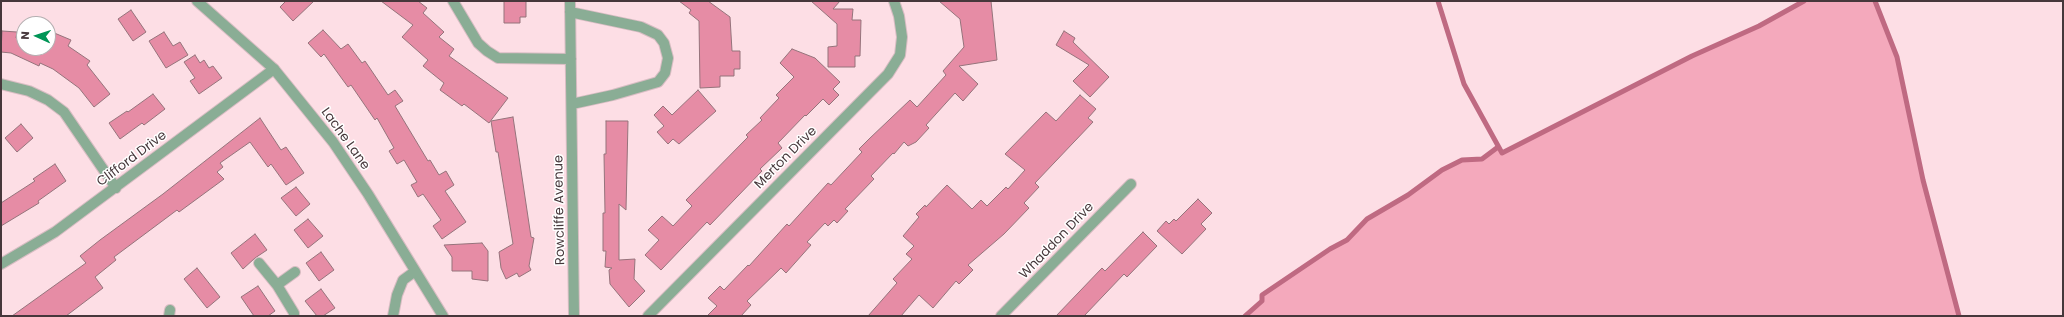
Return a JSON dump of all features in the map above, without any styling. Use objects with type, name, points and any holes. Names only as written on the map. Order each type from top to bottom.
[{"type":"street","name":"Lache Lane","points":[[197,1],[274,69],[332,142],[368,194],[442,316]]},
{"type":"street","points":[[454,1],[478,43],[498,58],[571,59]]},
{"type":"street","name":"Rowcliffe Avenue","points":[[570,1],[574,316]]},
{"type":"street","name":"Merton Drive","points":[[648,316],[888,74],[900,55],[902,37],[900,16],[894,1]]},
{"type":"street","points":[[570,12],[641,27],[658,35],[664,43],[668,58],[665,74],[658,82],[613,95],[572,104]]},
{"type":"street","name":"Clifford Drive","points":[[1,264],[55,232],[274,69]]},
{"type":"street","points":[[1,84],[29,91],[48,100],[64,112],[116,188]]},
{"type":"street","name":"Whaddon Drive","points":[[1002,316],[1131,184]]},
{"type":"street","points":[[259,263],[277,285],[294,316]]},
{"type":"street","points":[[277,285],[295,272]]},
{"type":"street","points":[[393,316],[397,295],[403,280],[414,272]]},
{"type":"shaded area","points":[[1804,1],[1875,1],[1897,57],[1923,180],[1959,316],[1248,316],[1262,301],[1262,295],[1330,249],[1347,240],[1367,219],[1408,195],[1442,170],[1462,160],[1482,159],[1498,147],[1502,153],[1692,56],[1759,26]]},
{"type":"building","points":[[286,1],[314,1],[293,21],[280,7]]},
{"type":"building","points":[[381,1],[418,1],[427,8],[423,13],[444,32],[439,37],[454,49],[449,56],[508,98],[489,123],[464,104],[462,106],[440,90],[444,83],[423,66],[428,60],[402,37],[413,25]]},
{"type":"building","points":[[504,1],[526,1],[526,17],[520,17],[520,23],[504,23]]},
{"type":"building","points":[[679,1],[708,1],[730,17],[732,51],[740,51],[740,69],[734,69],[734,76],[720,76],[720,87],[700,88],[699,21],[689,13],[691,10]]},
{"type":"building","points":[[811,1],[840,1],[833,9],[853,9],[852,20],[861,20],[860,56],[855,56],[855,67],[828,67],[828,47],[837,46],[837,24]]},
{"type":"building","points":[[939,1],[991,1],[997,60],[959,66],[978,84],[963,101],[955,93],[926,125],[929,128],[916,142],[908,146],[904,142],[871,176],[874,179],[845,209],[848,211],[837,223],[834,220],[828,226],[825,223],[807,242],[811,245],[786,273],[781,268],[747,301],[751,305],[741,316],[707,316],[717,306],[708,298],[720,286],[724,290],[748,265],[749,266],[787,224],[789,226],[828,183],[831,185],[862,152],[859,149],[910,100],[917,107],[946,75],[943,71],[964,47],[960,19]]},
{"type":"building","points":[[131,10],[146,32],[133,41],[118,19]]},
{"type":"building","points":[[323,30],[341,49],[348,44],[362,63],[365,61],[388,95],[395,90],[403,101],[395,106],[428,161],[430,160],[439,175],[446,171],[454,185],[445,191],[466,222],[442,239],[433,226],[441,220],[423,194],[418,197],[411,185],[417,182],[404,160],[397,164],[389,151],[394,148],[377,118],[375,120],[351,85],[348,87],[324,54],[321,57],[308,43]]},
{"type":"building","points":[[2,31],[16,32],[16,55],[1,52]]},
{"type":"building","points":[[1064,31],[1075,38],[1073,42],[1109,77],[1090,97],[1073,81],[1089,65],[1056,45]]},
{"type":"building","points":[[164,32],[173,46],[180,42],[188,55],[166,68],[149,41]]},
{"type":"building","points":[[56,34],[71,40],[68,46],[90,61],[87,65],[110,94],[94,107],[79,88],[53,69],[40,63],[39,66],[17,56],[56,56]]},
{"type":"building","points":[[792,49],[815,58],[840,82],[833,89],[839,95],[829,105],[823,99],[806,116],[805,115],[778,143],[782,148],[760,169],[762,171],[710,225],[707,222],[661,270],[645,255],[659,240],[648,230],[662,216],[673,226],[692,206],[686,200],[748,137],[746,135],[762,120],[760,118],[779,98],[776,95],[794,77],[780,63]]},
{"type":"building","points":[[195,55],[200,63],[204,60],[209,68],[213,66],[222,78],[199,94],[190,81],[195,78],[184,62]]},
{"type":"building","points":[[698,90],[716,111],[679,144],[673,139],[668,144],[657,132],[664,126],[654,115],[663,106],[672,115]]},
{"type":"building","points":[[153,94],[165,109],[144,125],[142,123],[120,139],[109,123],[127,111],[128,112]]},
{"type":"building","points":[[1080,95],[1096,109],[1088,118],[1093,122],[1035,183],[1039,187],[1024,203],[1029,208],[1004,234],[968,265],[973,270],[959,284],[956,281],[933,308],[919,295],[901,316],[868,316],[897,283],[893,279],[912,259],[906,254],[914,246],[903,236],[919,217],[916,214],[925,205],[926,207],[947,185],[972,209],[981,200],[987,206],[1006,187],[1008,189],[1025,170],[1005,154],[1046,112],[1056,121]]},
{"type":"building","points":[[513,117],[531,237],[534,238],[529,266],[531,270],[519,277],[517,273],[506,279],[501,268],[499,252],[513,244],[498,152],[496,152],[491,121]]},
{"type":"building","points":[[260,118],[281,150],[286,147],[304,173],[286,185],[271,164],[268,167],[250,142],[220,163],[223,167],[217,172],[224,179],[179,212],[177,210],[114,257],[116,260],[95,277],[103,288],[66,316],[12,316],[86,263],[80,256],[163,194]]},
{"type":"building","points":[[606,121],[628,121],[626,210],[619,204],[619,260],[635,259],[634,279],[645,291],[629,307],[610,284],[609,270],[612,268],[605,267],[606,251],[603,251],[603,213],[605,213],[604,154],[606,154]]},
{"type":"building","points":[[21,124],[33,138],[17,152],[5,138]]},
{"type":"building","points":[[55,164],[66,181],[38,201],[39,203],[1,226],[1,203],[35,181],[33,179]]},
{"type":"building","points":[[296,187],[310,204],[296,216],[281,198]]},
{"type":"building","points":[[1198,199],[1212,213],[1201,224],[1206,229],[1182,254],[1157,231],[1166,221],[1169,224],[1174,219],[1176,221]]},
{"type":"building","points":[[308,219],[323,236],[308,248],[294,230]]},
{"type":"building","points":[[1143,232],[1157,246],[1127,277],[1124,274],[1084,316],[1056,316],[1102,268],[1105,271]]},
{"type":"building","points":[[255,234],[267,250],[243,269],[231,253]]},
{"type":"building","points":[[482,243],[488,251],[488,281],[472,279],[472,271],[452,271],[452,257],[444,245]]},
{"type":"building","points":[[321,252],[334,270],[319,281],[306,263]]},
{"type":"building","points":[[197,268],[220,297],[207,308],[184,279]]},
{"type":"building","points":[[258,286],[275,311],[268,316],[254,316],[241,297]]},
{"type":"building","points":[[321,289],[335,308],[323,316],[317,316],[305,301]]},
{"type":"waterway","points":[[1438,1],[1464,84],[1502,153],[1692,56],[1759,26],[1804,1]]},
{"type":"waterway","points":[[1875,1],[1897,57],[1923,180],[1959,316]]},
{"type":"waterway","points":[[1245,316],[1262,301],[1262,295],[1330,249],[1347,240],[1367,219],[1408,195],[1442,170],[1462,160],[1482,159],[1498,147]]}]
